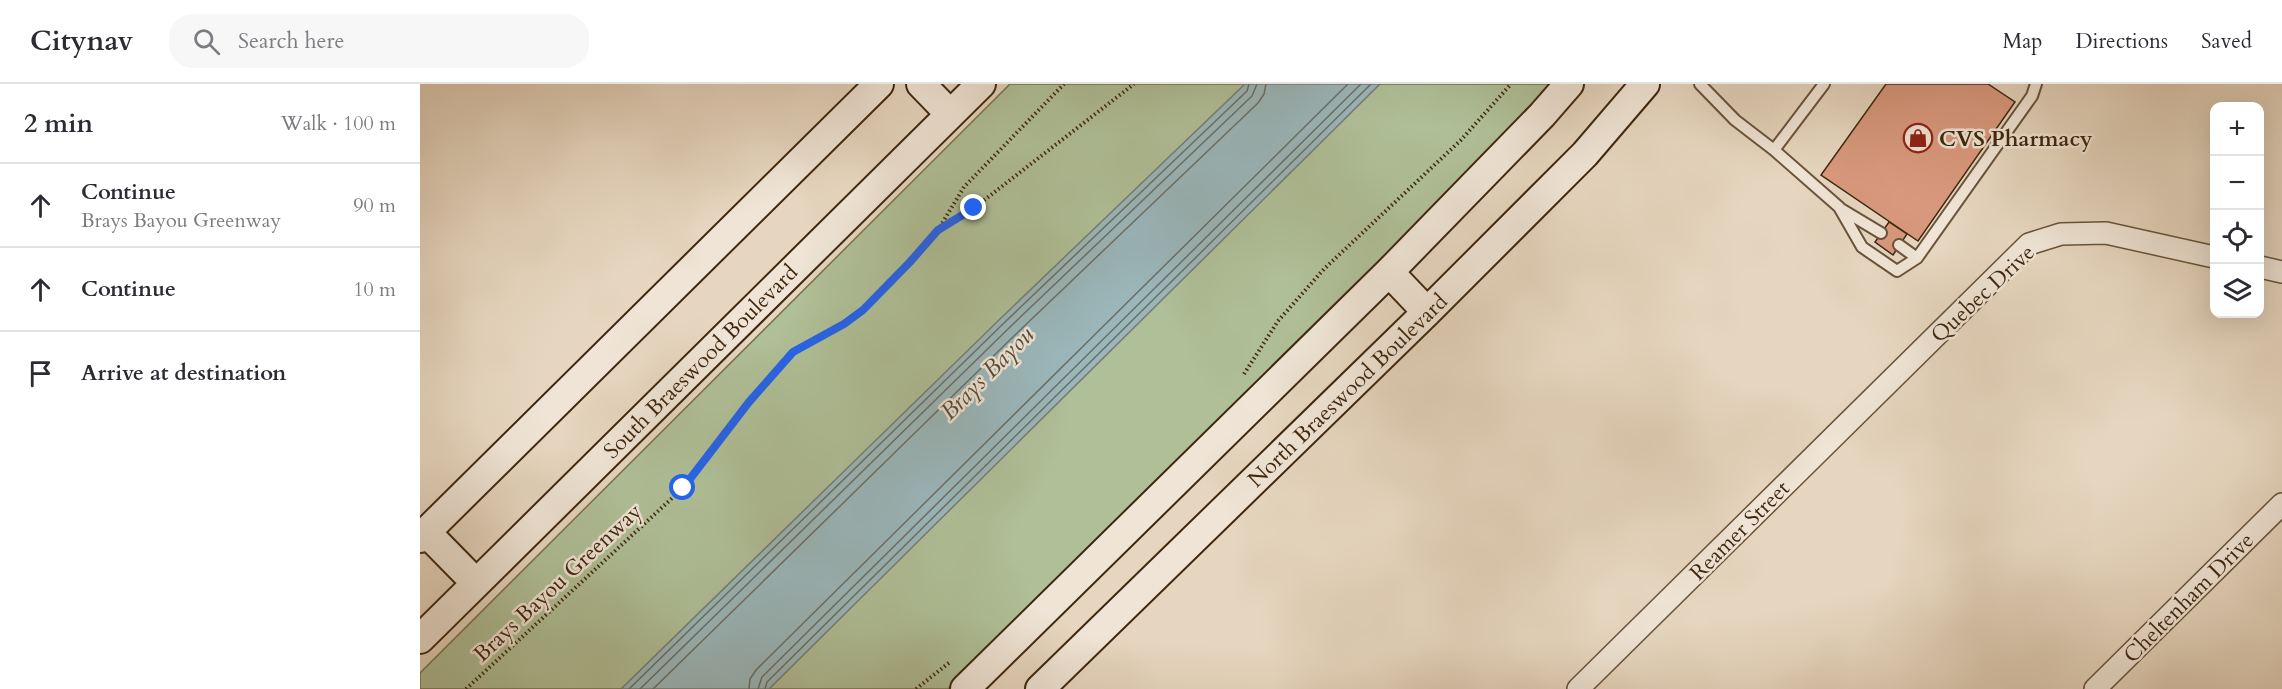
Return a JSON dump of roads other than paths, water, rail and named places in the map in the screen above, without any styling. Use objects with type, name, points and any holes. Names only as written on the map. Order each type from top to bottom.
[{"type":"main road","points":[[476,583],[423,535],[879,84]]},
{"type":"main road","points":[[921,84],[950,114]]},
{"type":"main road","name":"South Braeswood Boulevard","points":[[420,639],[981,84]]},
{"type":"main road","points":[[966,689],[1389,272],[1542,115],[1569,84]]},
{"type":"main road","name":"North Braeswood Boulevard","points":[[1040,689],[1427,312],[1585,153],[1645,84]]},
{"type":"main road","points":[[1389,272],[1427,312]]},
{"type":"street","name":"Quebec Drive","points":[[1901,370],[2029,244],[2061,234],[2106,233],[2210,256]]},
{"type":"street","points":[[2264,268],[2282,272]]},
{"type":"street","name":"Reamer Street","points":[[1578,689],[1901,370]]},
{"type":"street","name":"Cheltenham Drive","points":[[2095,689],[2282,504]]},
{"type":"lane","points":[[1700,84],[1735,120],[1774,150],[1839,207],[1881,233]]},
{"type":"lane","points":[[1774,150],[1824,84]]},
{"type":"lane","points":[[1839,207],[1862,247],[1897,271],[1917,258],[2032,96],[2036,84]]},
{"type":"lane","points":[[1899,246],[1917,258]]},
{"type":"water","name":"Brays Bayou","points":[[1245,84],[1380,84],[769,689],[621,689],[1001,318]]},
{"type":"place","name":"CVS Pharmacy","points":[[1918,138]]}]
